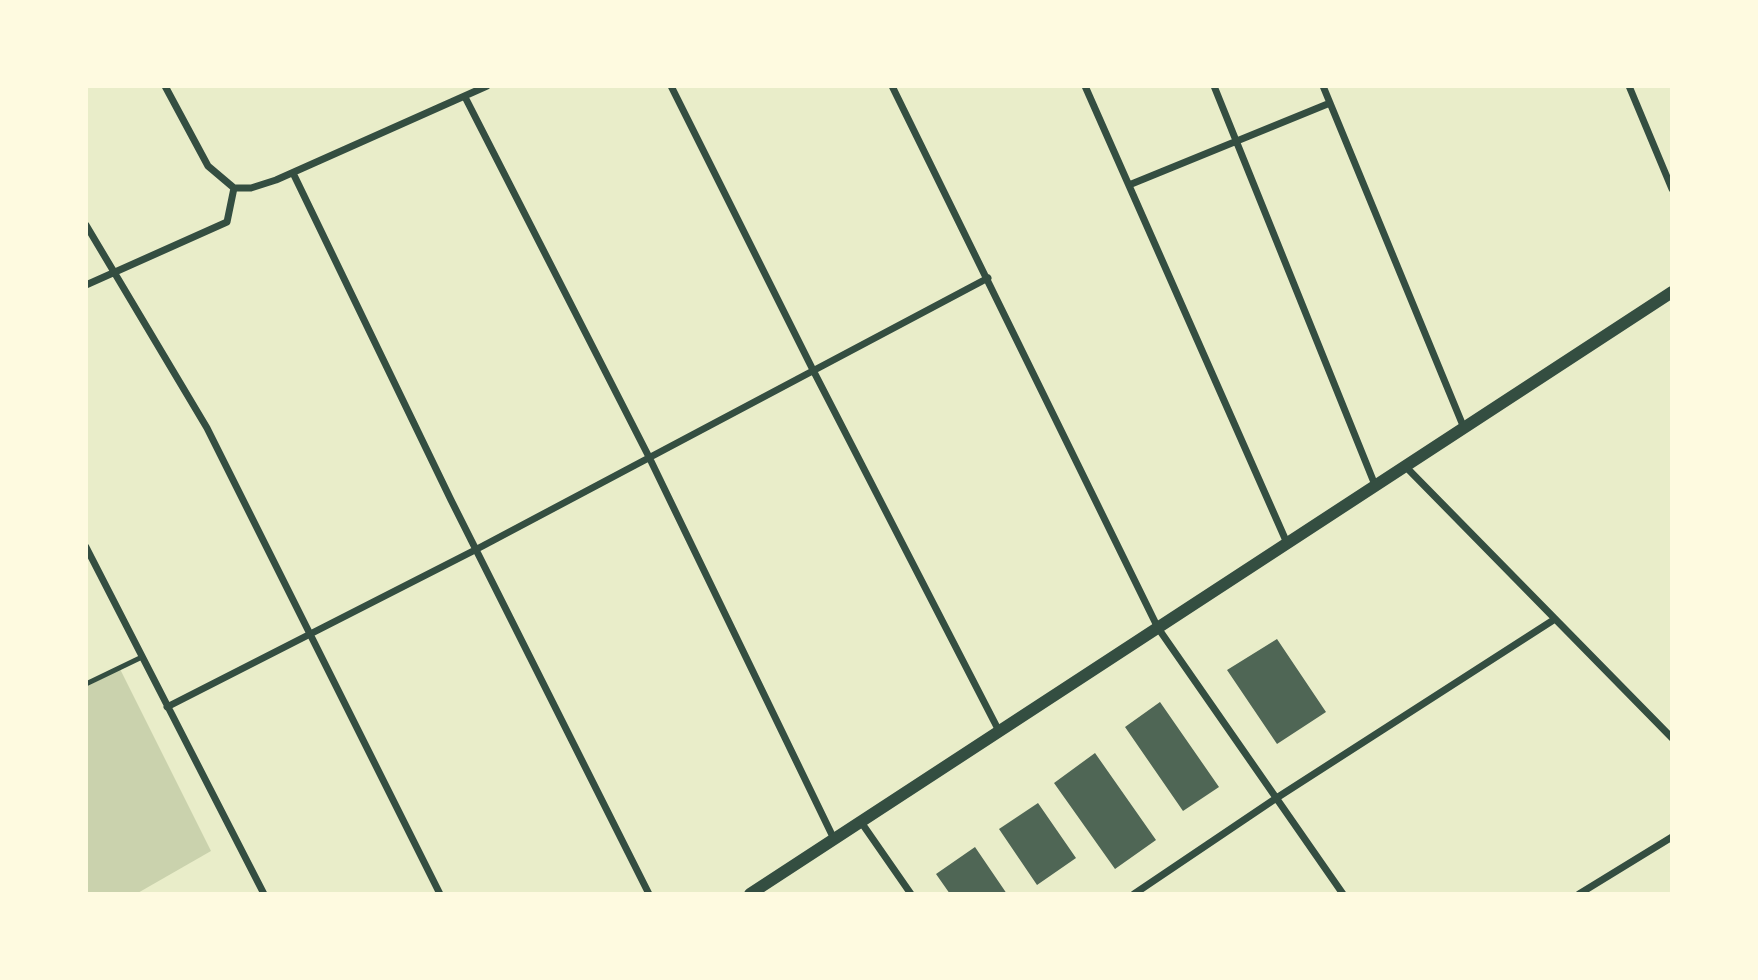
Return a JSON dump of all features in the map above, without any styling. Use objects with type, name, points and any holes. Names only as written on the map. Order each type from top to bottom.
[{"type":"street","points":[[165,86],[208,166],[234,188],[250,188],[293,173],[487,86]]},
{"type":"street","points":[[671,86],[813,370],[999,731]]},
{"type":"street","points":[[892,86],[1158,628],[1343,894]]},
{"type":"street","points":[[1085,86],[1287,543]]},
{"type":"street","points":[[1214,86],[1375,485]]},
{"type":"street","points":[[1323,86],[1464,428]]},
{"type":"street","points":[[1629,86],[1672,189]]},
{"type":"street","points":[[465,97],[649,457],[834,839]]},
{"type":"street","points":[[1129,186],[1330,103]]},
{"type":"street","points":[[293,173],[649,894]]},
{"type":"street","points":[[86,285],[227,222],[234,188]]},
{"type":"street","points":[[86,225],[207,428],[440,894]]},
{"type":"street","points":[[167,706],[312,635],[477,549],[988,278]]},
{"type":"street","points":[[750,894],[1672,292]]},
{"type":"street","points":[[1405,466],[1672,738]]},
{"type":"street","points":[[86,547],[264,894]]},
{"type":"street","points":[[1135,894],[1275,799],[1555,618]]},
{"type":"street","points":[[861,822],[911,894]]},
{"type":"street","points":[[1579,894],[1672,837]]},
{"type":"lane","points":[[86,684],[142,657]]},
{"type":"green space","points":[[120,669],[211,851],[136,894],[86,894],[86,687]]},
{"type":"building","points":[[1277,639],[1326,712],[1277,744],[1227,670]]},
{"type":"building","points":[[1160,702],[1219,787],[1183,811],[1125,727]]},
{"type":"building","points":[[1095,753],[1156,840],[1115,869],[1054,783]]},
{"type":"building","points":[[1038,803],[1076,858],[1037,885],[999,829]]},
{"type":"building","points":[[975,847],[1007,894],[950,894],[936,874]]}]
